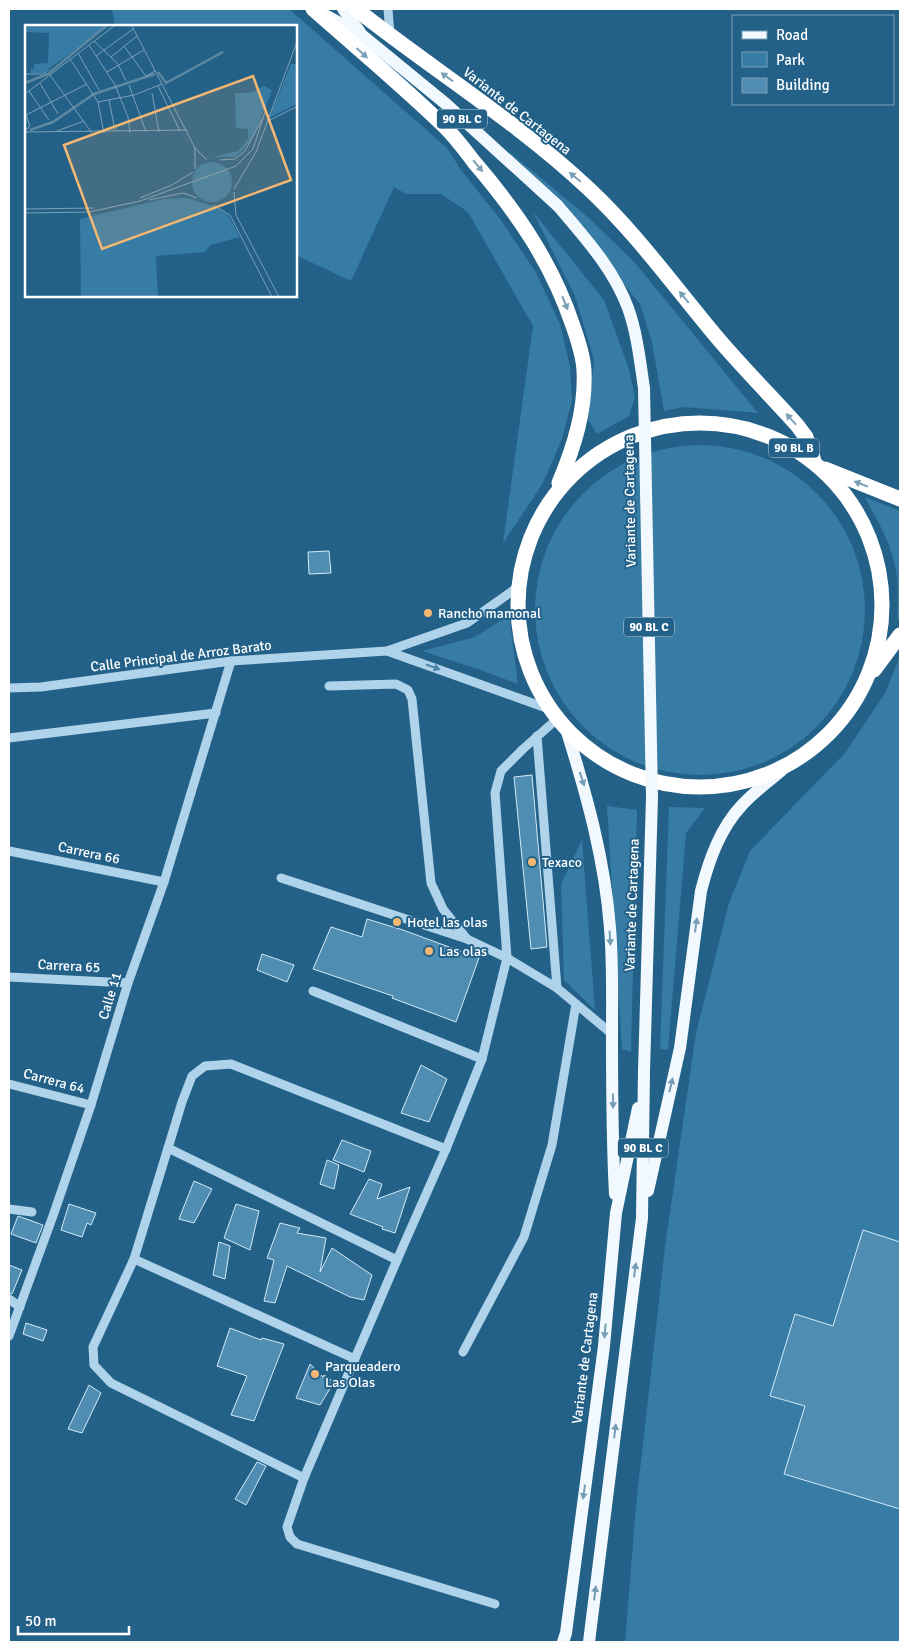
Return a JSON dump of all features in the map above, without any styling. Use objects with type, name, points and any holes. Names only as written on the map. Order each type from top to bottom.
[{"type":"highway","name":"Variante de Cartagena","points":[[314,9],[446,128],[492,183],[528,233],[551,271],[567,308],[584,369],[584,394],[580,421],[573,449],[555,493]]},
{"type":"highway","name":"Variante de Cartagena","points":[[356,9],[390,36],[523,132],[588,188],[623,222],[716,336],[797,425],[806,437],[818,465]]},
{"type":"highway","name":"90 BL B","points":[[866,681],[880,637],[882,590],[873,545],[853,503],[818,465],[784,441],[750,428],[714,422],[678,423],[643,431],[610,446],[580,467],[555,493],[534,528],[522,566],[518,587],[518,619],[523,651],[534,681],[553,714],[567,732],[597,757],[631,775],[668,786],[706,788],[744,783],[781,771],[807,753],[830,732],[850,708],[866,681],[900,635]]},
{"type":"highway","name":"90 BL B","points":[[818,465],[900,499]]},
{"type":"main road","name":"Variante de Cartagena","points":[[314,9],[363,36],[446,104],[558,206],[592,245],[618,287],[628,308],[635,331],[644,388],[652,797],[642,1218],[589,1642]]},
{"type":"main road","name":"Variante de Cartagena","points":[[343,9],[363,36]]},
{"type":"main road","points":[[567,732],[596,833],[610,927],[613,982],[613,1166],[616,1213]]},
{"type":"main road","points":[[642,1218],[680,1048],[701,891],[707,866],[728,823],[742,804],[781,771]]},
{"type":"main road","name":"Variante de Cartagena","points":[[563,1642],[604,1346],[616,1213],[644,1075]]},
{"type":"street","points":[[388,9],[390,36]]},
{"type":"street","name":"Calle Principal de Arroz Barato","points":[[9,688],[40,687],[231,661],[387,651],[467,623],[518,587]]},
{"type":"street","name":"Calle Principal de Arroz Barato","points":[[387,651],[553,714]]},
{"type":"street","name":"Calle 11","points":[[9,1336],[91,1105],[128,983],[164,882],[231,661]]},
{"type":"street","points":[[329,686],[396,684],[408,690],[412,699],[431,883],[443,909],[467,940]]},
{"type":"street","points":[[9,738],[216,714]]},
{"type":"street","points":[[495,1604],[297,1544],[290,1537],[287,1527],[304,1478],[446,1149],[482,1059],[507,958],[494,793],[501,771],[537,736],[553,714]]},
{"type":"street","points":[[537,736],[557,988]]},
{"type":"street","name":"Carrera 66","points":[[9,851],[164,882]]},
{"type":"street","points":[[280,878],[467,940],[507,958],[557,988],[612,1034]]},
{"type":"street","name":"Carrera 65","points":[[9,977],[128,983]]},
{"type":"street","points":[[314,991],[482,1059]]},
{"type":"street","points":[[463,1352],[524,1237],[552,1145],[576,1004]]},
{"type":"street","points":[[304,1478],[111,1383],[94,1365],[93,1347],[134,1259],[182,1102],[192,1076],[205,1066],[231,1064],[446,1149]]},
{"type":"street","name":"Carrera 64","points":[[9,1084],[91,1105]]},
{"type":"street","points":[[168,1148],[397,1260]]},
{"type":"street","points":[[9,1209],[32,1212]]},
{"type":"street","points":[[134,1259],[355,1359]]},
{"type":"street","points":[[9,1299],[20,1307]]},
{"type":"green space","points":[[112,9],[289,9],[447,148],[461,170],[500,219],[535,271],[560,324],[570,366],[572,400],[562,439],[543,483],[503,543],[533,326],[468,212],[441,194],[406,194],[394,187],[351,281],[298,256],[298,25],[115,25]]},
{"type":"green space","points":[[506,149],[590,219],[636,264],[758,413],[684,407],[664,411],[652,342],[640,304],[547,189]]},
{"type":"green space","points":[[533,212],[604,300],[629,369],[635,397],[629,416],[597,434],[588,420],[594,360],[575,296]]},
{"type":"green space","points":[[700,445],[732,448],[763,458],[791,473],[816,494],[837,519],[852,547],[862,578],[865,610],[862,642],[852,673],[837,701],[816,726],[791,747],[763,762],[732,772],[700,775],[668,772],[637,762],[609,747],[584,726],[563,701],[548,673],[538,642],[535,610],[538,578],[548,547],[563,519],[584,494],[609,473],[637,458],[668,448]]},
{"type":"green space","points":[[865,497],[900,511],[900,617],[897,620],[896,568],[885,536]]},
{"type":"green space","points":[[509,615],[518,684],[422,651],[475,637]]},
{"type":"green space","points":[[900,657],[900,1642],[625,1642],[636,1506],[665,1247],[696,1033],[729,903],[750,851],[845,753],[885,693]]},
{"type":"green space","points":[[607,806],[637,810],[631,1052],[622,1049]]},
{"type":"green space","points":[[669,807],[705,808],[686,833],[668,1050],[660,1049]]},
{"type":"green space","points":[[582,840],[595,1010],[564,980],[561,884]]},
{"type":"building","points":[[329,551],[331,573],[309,574],[308,552]]},
{"type":"building","name":"Texaco","points":[[532,775],[547,947],[531,949],[514,777]]},
{"type":"building","points":[[367,919],[479,958],[456,1022],[392,998],[393,996],[313,969],[331,927],[362,937]]},
{"type":"building","points":[[262,954],[294,965],[287,982],[257,970]]},
{"type":"building","points":[[421,1065],[447,1079],[429,1122],[401,1113]]},
{"type":"building","points":[[342,1140],[371,1151],[364,1172],[333,1160]]},
{"type":"building","points":[[327,1160],[339,1165],[334,1189],[320,1184]]},
{"type":"building","points":[[369,1179],[382,1184],[377,1199],[410,1187],[395,1233],[350,1214]]},
{"type":"building","points":[[194,1181],[212,1189],[194,1223],[179,1219]]},
{"type":"building","points":[[69,1204],[96,1213],[91,1225],[87,1223],[82,1237],[61,1230]]},
{"type":"building","points":[[236,1204],[259,1211],[250,1250],[224,1238]]},
{"type":"building","points":[[18,1216],[43,1225],[36,1243],[11,1234]]},
{"type":"building","points":[[280,1223],[300,1228],[297,1233],[326,1238],[320,1272],[332,1248],[372,1275],[364,1300],[350,1297],[287,1266],[275,1303],[264,1301],[274,1260],[267,1258]]},
{"type":"building","points":[[863,1230],[900,1242],[900,1509],[784,1474],[805,1406],[770,1396],[795,1314],[833,1326]]},
{"type":"building","points":[[219,1242],[230,1246],[225,1279],[213,1275]]},
{"type":"building","points":[[9,1265],[22,1270],[12,1294],[9,1293]]},
{"type":"building","points":[[26,1323],[47,1330],[43,1341],[23,1334]]},
{"type":"building","points":[[230,1328],[261,1340],[262,1338],[284,1344],[254,1421],[231,1415],[247,1376],[217,1366]]},
{"type":"building","points":[[310,1364],[323,1377],[324,1375],[334,1382],[320,1405],[296,1398]]},
{"type":"building","points":[[89,1385],[101,1393],[82,1433],[68,1429]]},
{"type":"building","points":[[257,1462],[266,1466],[246,1505],[235,1499]]},
{"type":"place","name":"Rancho mamonal","points":[[428,613]]},
{"type":"place","name":"Texaco","points":[[532,862]]},
{"type":"place","name":"Hotel las olas","points":[[397,922]]},
{"type":"place","name":"Las olas","points":[[429,951]]},
{"type":"place","name":"Parqueadero Las Olas","points":[[315,1374]]}]
